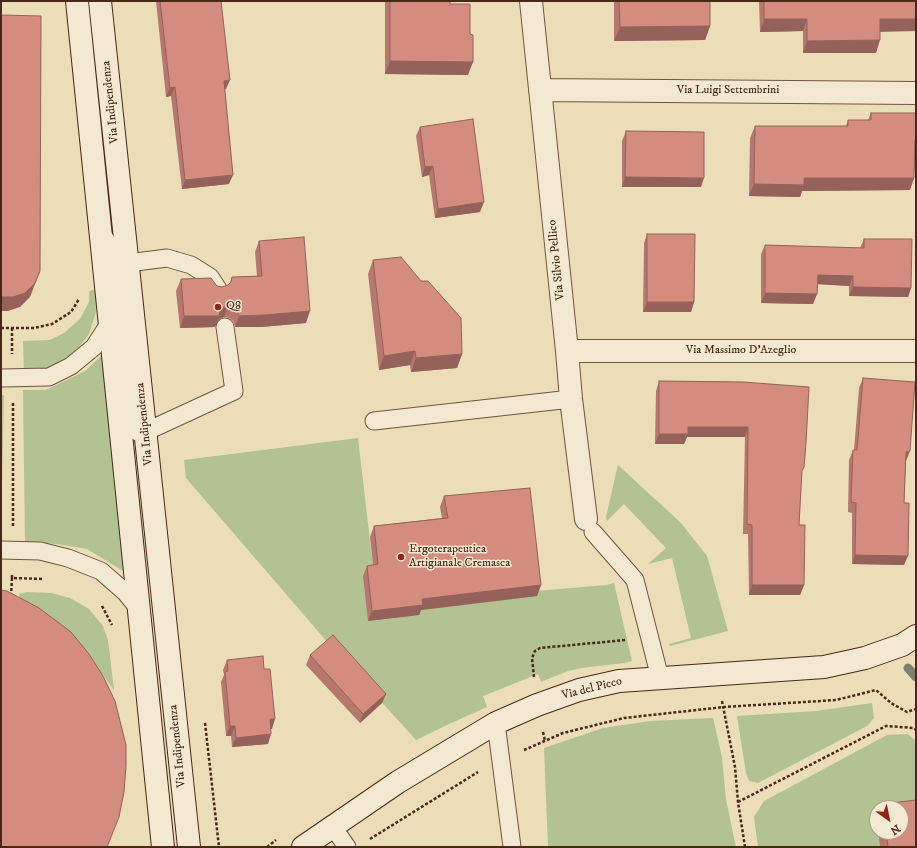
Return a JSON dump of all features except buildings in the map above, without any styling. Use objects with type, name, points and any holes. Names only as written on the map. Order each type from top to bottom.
[{"type":"street","name":"Via Indipendenza","points":[[77,1],[99,230],[116,269],[109,324],[163,847]]},
{"type":"street","name":"Via Indipendenza","points":[[100,1],[116,269],[145,432],[189,847]]},
{"type":"street","name":"Via Silvio Pellico","points":[[532,1],[571,399],[589,526]]},
{"type":"street","name":"Via Luigi Settembrini","points":[[540,90],[916,92]]},
{"type":"street","name":"Via Massimo D'Azeglio","points":[[567,351],[916,351]]},
{"type":"street","name":"Via del Picco","points":[[303,847],[398,782],[496,723],[537,705],[579,690],[619,681],[824,667],[865,658],[902,645],[916,636]]},
{"type":"lane","points":[[116,269],[167,258],[191,265],[210,277],[218,289]]},
{"type":"lane","points":[[7,378],[49,377],[71,366],[94,347],[109,324]]},
{"type":"lane","points":[[145,432],[234,391],[225,327]]},
{"type":"lane","points":[[374,421],[571,399]]},
{"type":"lane","points":[[589,526],[635,580],[660,678]]},
{"type":"lane","points":[[7,550],[40,551],[68,558],[101,571],[125,592],[138,608]]},
{"type":"lane","points":[[496,723],[512,847]]},
{"type":"lane","points":[[333,827],[347,847]]},
{"type":"path","points":[[1,328],[34,328],[52,324],[71,312],[80,296]]},
{"type":"path","points":[[11,598],[12,578],[7,550],[7,378],[12,328]]},
{"type":"path","points":[[12,578],[50,580]]},
{"type":"path","points":[[99,603],[114,628]]},
{"type":"path","points":[[718,675],[735,767],[738,802],[745,847]]},
{"type":"path","points":[[365,843],[469,776],[501,759],[563,733],[624,718],[724,707],[836,700],[876,690],[891,703],[907,712],[916,709]]},
{"type":"path","points":[[738,802],[886,726],[914,728],[916,730]]},
{"type":"path","points":[[215,811],[219,847]]},
{"type":"green space","points":[[95,290],[96,312],[89,334],[76,351],[55,367],[24,374],[23,341],[50,340],[64,333],[80,319],[89,302],[89,292]]},
{"type":"green space","points":[[103,354],[128,574],[87,549],[57,544],[25,542],[23,390],[46,390],[85,371]]},
{"type":"green space","points":[[1,395],[4,395],[1,526]]},
{"type":"green space","points":[[358,438],[374,575],[369,621],[419,615],[418,610],[537,596],[536,591],[614,583],[632,661],[568,671],[541,682],[538,674],[483,696],[487,707],[416,740],[329,644],[186,478],[184,460]]},
{"type":"green space","points":[[618,465],[681,523],[707,556],[728,631],[670,646],[669,644],[691,638],[672,558],[648,564],[666,548],[624,504],[607,521],[606,517]]},
{"type":"green space","points":[[27,592],[51,593],[70,598],[89,609],[103,626],[108,640],[114,690],[100,671],[19,607],[19,594]]},
{"type":"green space","points":[[872,703],[874,718],[867,726],[758,783],[749,781],[746,773],[737,716],[816,711]]},
{"type":"green space","points":[[713,718],[722,757],[726,800],[736,847],[548,847],[544,748],[603,728],[650,721]]},
{"type":"green space","points":[[908,734],[916,741],[916,817],[909,813],[909,800],[869,800],[869,840],[879,840],[880,847],[758,847],[754,817],[764,801],[887,735]]},
{"type":"waterway","points":[[908,668],[916,677]]},
{"type":"place","name":"Q8","points":[[218,307]]},
{"type":"place","name":"Ergoterapeutica Artigianale Cremasca","points":[[401,557]]}]
